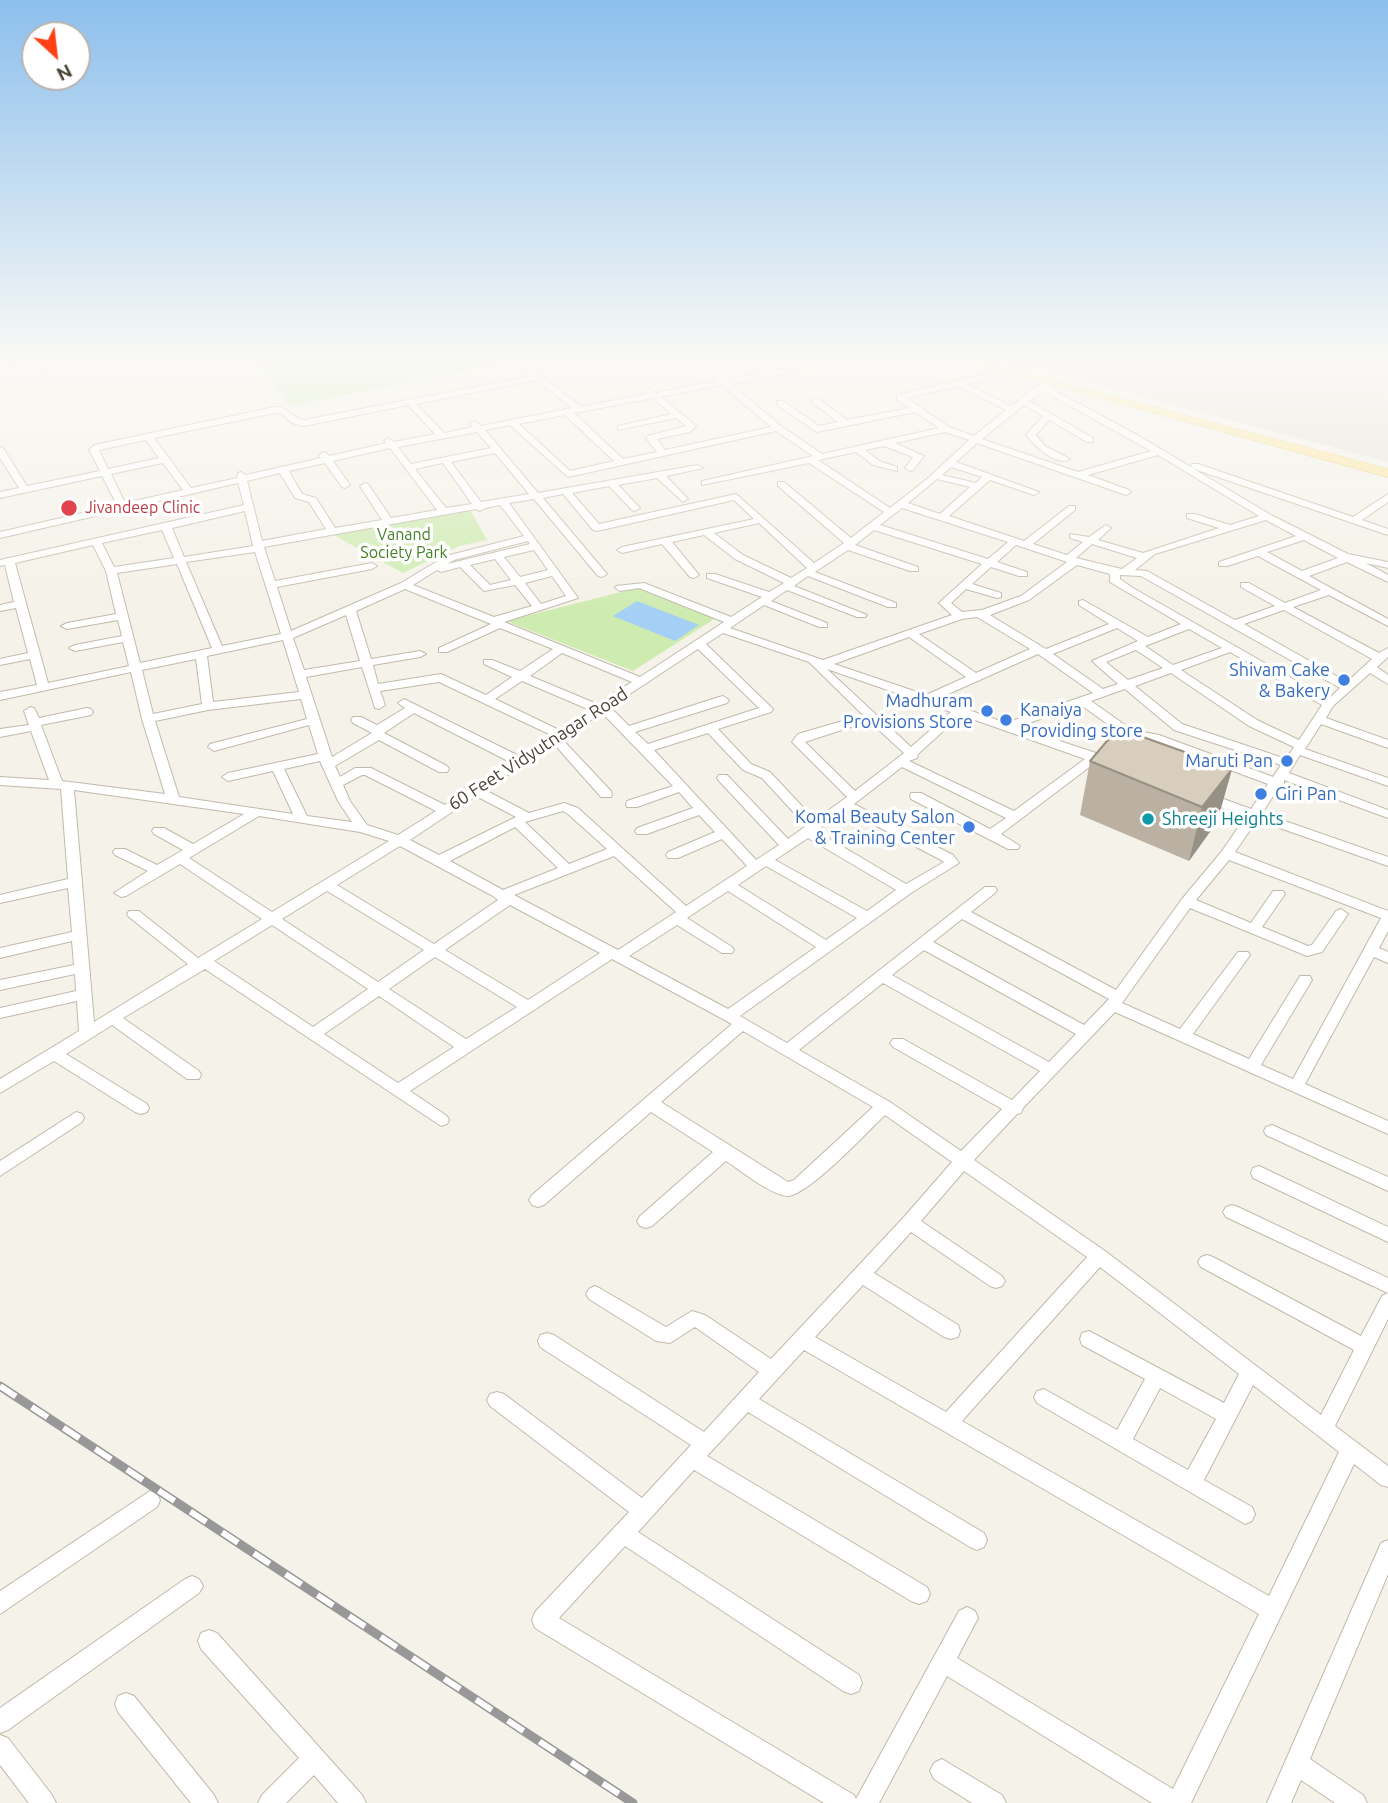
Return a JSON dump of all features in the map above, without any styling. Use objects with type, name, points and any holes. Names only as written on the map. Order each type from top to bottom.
[{"type":"main road","points":[[1288,445],[1388,471]]},
{"type":"street","points":[[107,445],[94,448],[120,503]]},
{"type":"street","points":[[154,445],[186,488]]},
{"type":"street","points":[[0,533],[381,445]]},
{"type":"street","points":[[393,445],[444,512]]},
{"type":"street","points":[[492,445],[602,574]]},
{"type":"street","points":[[537,445],[568,474],[700,445]]},
{"type":"street","points":[[606,445],[621,462]]},
{"type":"street","points":[[655,445],[663,453]]},
{"type":"street","points":[[799,445],[891,513]]},
{"type":"street","points":[[678,450],[709,482],[876,445]]},
{"type":"street","points":[[891,445],[919,456],[910,468]]},
{"type":"street","name":"60 Feet Vidyutnagar Road","points":[[0,1087],[400,840],[728,626],[849,545],[891,513],[969,445]]},
{"type":"street","points":[[989,445],[1126,492]]},
{"type":"street","points":[[1040,445],[1065,459]]},
{"type":"street","points":[[1149,445],[1267,517],[1350,557],[1388,579]]},
{"type":"street","points":[[858,449],[876,463],[894,469]]},
{"type":"street","points":[[0,450],[4,464],[24,489]]},
{"type":"street","points":[[409,467],[496,450]]},
{"type":"street","points":[[1079,475],[1163,454],[1388,533]]},
{"type":"street","points":[[55,520],[186,488],[283,470],[326,457]]},
{"type":"street","points":[[326,457],[345,485]]},
{"type":"street","points":[[0,495],[164,460]]},
{"type":"street","points":[[446,460],[480,508]]},
{"type":"street","points":[[950,463],[1034,492]]},
{"type":"street","points":[[111,571],[259,547],[387,520],[480,508],[698,468]]},
{"type":"street","points":[[283,470],[298,496],[313,500],[331,531]]},
{"type":"street","points":[[659,475],[683,499]]},
{"type":"street","points":[[935,476],[978,486]]},
{"type":"street","points":[[941,518],[989,476]]},
{"type":"street","points":[[243,477],[259,547],[312,721],[336,784],[362,828]]},
{"type":"street","points":[[612,484],[635,508]]},
{"type":"street","points":[[780,484],[849,545],[914,569]]},
{"type":"street","points":[[365,486],[387,520]]},
{"type":"street","points":[[566,492],[597,528],[736,497],[809,570],[892,605]]},
{"type":"street","points":[[1354,521],[1388,497]]},
{"type":"street","points":[[443,650],[497,622],[573,598],[504,503]]},
{"type":"street","points":[[901,504],[1071,560],[1146,575],[1348,687]]},
{"type":"street","points":[[43,687],[4,562],[250,507]]},
{"type":"street","points":[[960,616],[944,603],[989,563],[1072,508]]},
{"type":"street","points":[[1191,516],[1229,528]]},
{"type":"street","points":[[1267,517],[1143,556],[1113,577],[1116,582],[1329,704]]},
{"type":"street","points":[[622,550],[761,520]]},
{"type":"street","points":[[166,526],[218,650]]},
{"type":"street","points":[[873,526],[1023,574]]},
{"type":"street","points":[[817,662],[912,634],[960,616],[983,614],[1025,598],[1106,528]]},
{"type":"street","points":[[706,532],[740,557],[788,584],[861,615]]},
{"type":"street","points":[[1074,536],[1143,556]]},
{"type":"street","points":[[1223,564],[1306,536]]},
{"type":"street","points":[[96,541],[111,571],[148,719],[174,801]]},
{"type":"street","points":[[665,541],[694,575]]},
{"type":"street","points":[[425,573],[497,555],[533,542]]},
{"type":"street","points":[[0,696],[288,636],[405,585],[470,551],[533,542]]},
{"type":"street","points":[[1257,551],[1388,623]]},
{"type":"street","points":[[497,555],[539,608]]},
{"type":"street","points":[[1301,575],[1350,557],[1388,565]]},
{"type":"street","points":[[463,564],[488,589],[554,572]]},
{"type":"street","points":[[271,585],[372,566]]},
{"type":"street","points":[[711,576],[823,625]]},
{"type":"street","points":[[405,585],[640,681]]},
{"type":"street","points":[[964,585],[997,595]]},
{"type":"street","points":[[1245,585],[1379,659],[1388,680]]},
{"type":"street","points":[[620,588],[643,586],[728,626],[817,662],[1120,766]]},
{"type":"street","points":[[1234,624],[1329,591]]},
{"type":"street","points":[[1083,603],[1118,624],[1175,670],[1253,723],[1299,748],[1388,782]]},
{"type":"street","points":[[0,608],[18,604]]},
{"type":"street","points":[[350,610],[379,705]]},
{"type":"street","points":[[983,614],[1101,693]]},
{"type":"street","points":[[66,626],[122,616]]},
{"type":"street","points":[[926,700],[1042,651],[1118,624]]},
{"type":"street","points":[[1191,624],[1098,661],[1178,727],[1283,774],[1388,814]]},
{"type":"street","points":[[912,634],[975,678]]},
{"type":"street","points":[[75,648],[128,638]]},
{"type":"street","points":[[646,749],[764,712],[767,708],[699,644]]},
{"type":"street","points":[[1005,727],[1232,648]]},
{"type":"street","points":[[488,699],[561,649]]},
{"type":"street","points":[[201,653],[208,706]]},
{"type":"street","points":[[299,674],[420,654]]},
{"type":"street","points":[[0,662],[34,655]]},
{"type":"street","points":[[846,1803],[543,1620],[910,1222],[964,1159],[1015,1109],[1115,1001],[1187,902],[1227,854],[1329,704],[1379,659]]},
{"type":"street","points":[[488,662],[600,708],[628,730],[724,833],[759,863],[867,918]]},
{"type":"street","points":[[817,662],[908,759],[1015,817]]},
{"type":"street","points":[[374,688],[438,677],[488,699],[558,737],[606,794]]},
{"type":"street","points":[[148,719],[208,706],[305,695]]},
{"type":"street","points":[[628,730],[723,700]]},
{"type":"street","points":[[1082,700],[1128,733],[1156,738],[1283,774]]},
{"type":"street","points":[[228,777],[277,766],[326,761],[378,733],[409,705],[520,762]]},
{"type":"street","points":[[398,1091],[528,1007],[680,915],[850,802],[908,759],[959,711]]},
{"type":"street","points":[[0,733],[33,720],[87,712]]},
{"type":"street","points":[[538,1200],[650,1103],[736,1019],[825,946],[906,890],[950,866],[951,861],[850,802],[798,742],[802,737],[869,716]]},
{"type":"street","points":[[1318,719],[1388,744]]},
{"type":"street","points":[[33,720],[62,785],[75,882],[87,1033]]},
{"type":"street","points":[[357,720],[443,769]]},
{"type":"street","points":[[214,747],[312,721]]},
{"type":"street","points":[[710,728],[747,767],[766,775],[809,829],[906,890]]},
{"type":"street","points":[[992,835],[1096,757]]},
{"type":"street","points":[[277,766],[303,820]]},
{"type":"street","points":[[336,784],[359,771],[367,771],[444,810]]},
{"type":"street","points":[[723,778],[786,844]]},
{"type":"street","points":[[0,781],[62,785],[362,828],[400,840],[503,898],[736,1019],[884,1106],[964,1159],[1099,1256],[1388,1478]]},
{"type":"street","points":[[632,804],[682,787]]},
{"type":"street","points":[[475,790],[522,819],[568,870]]},
{"type":"street","points":[[1193,793],[1388,862]]},
{"type":"street","points":[[916,796],[1013,846]]},
{"type":"street","points":[[439,861],[522,819],[553,808],[569,809],[617,850],[680,915],[727,950]]},
{"type":"street","points":[[642,831],[703,809]]},
{"type":"street","points":[[121,892],[255,813]]},
{"type":"street","points":[[159,831],[272,919],[466,1047]]},
{"type":"street","points":[[673,855],[724,833]]},
{"type":"street","points":[[314,1034],[435,950],[503,898],[617,850]]},
{"type":"street","points":[[120,852],[158,871]]},
{"type":"street","points":[[1227,854],[1388,917],[1296,1087]]},
{"type":"street","points":[[0,899],[75,882]]},
{"type":"street","points":[[727,884],[825,946]]},
{"type":"street","points":[[327,886],[528,1007]]},
{"type":"street","points":[[790,1049],[990,890]]},
{"type":"street","points":[[1254,929],[1278,894]]},
{"type":"street","points":[[1187,902],[1312,951],[1342,914]]},
{"type":"street","points":[[961,913],[1115,1001],[1183,1036],[1388,1128]]},
{"type":"street","points":[[134,914],[202,964],[314,1034],[441,1120]]},
{"type":"street","points":[[0,953],[79,936]]},
{"type":"street","points":[[923,943],[1086,1033]]},
{"type":"street","points":[[1370,950],[1388,958]]},
{"type":"street","points":[[1183,1036],[1243,955]]},
{"type":"street","points":[[0,985],[82,968]]},
{"type":"street","points":[[882,976],[1051,1070]]},
{"type":"street","points":[[1252,1067],[1305,980]]},
{"type":"street","points":[[0,1013],[84,995]]},
{"type":"street","points":[[111,1018],[193,1075]]},
{"type":"street","points":[[898,1043],[1015,1109]]},
{"type":"street","points":[[54,1054],[141,1108]]},
{"type":"street","points":[[650,1103],[780,1187],[795,1188],[884,1106]]},
{"type":"street","points":[[0,1170],[76,1118]]},
{"type":"street","points":[[1272,1131],[1388,1184]]},
{"type":"street","points":[[646,1221],[726,1151]]},
{"type":"street","points":[[1259,1173],[1388,1235]]},
{"type":"street","points":[[1232,1212],[1388,1286]]},
{"type":"street","points":[[910,1222],[996,1281]]},
{"type":"street","points":[[948,1423],[1099,1256]]},
{"type":"street","points":[[1207,1262],[1365,1347]]},
{"type":"street","points":[[861,1275],[951,1331]]},
{"type":"street","points":[[595,1294],[663,1335],[670,1335],[692,1319],[699,1320],[773,1371]]},
{"type":"street","points":[[1324,1429],[1388,1301]]},
{"type":"street","points":[[802,1339],[1274,1611]]},
{"type":"street","points":[[1089,1339],[1227,1415]]},
{"type":"street","points":[[547,1341],[699,1450],[919,1594]]},
{"type":"street","points":[[1192,1483],[1250,1372]]},
{"type":"street","points":[[1121,1442],[1157,1376]]},
{"type":"street","points":[[1044,1397],[1245,1514]]},
{"type":"street","points":[[497,1400],[643,1511]]},
{"type":"street","points":[[745,1400],[977,1540]]},
{"type":"street","points":[[944,1661],[1177,1803],[1274,1611],[1351,1449]]},
{"type":"street","points":[[0,1604],[150,1500]]},
{"type":"street","points":[[622,1533],[851,1683]]},
{"type":"street","points":[[1279,1803],[1388,1550]]},
{"type":"street","points":[[0,1722],[192,1586]]},
{"type":"street","points":[[866,1803],[967,1618]]},
{"type":"street","points":[[209,1641],[354,1803]]},
{"type":"street","points":[[126,1704],[206,1803]]},
{"type":"street","points":[[0,1746],[44,1803]]},
{"type":"street","points":[[270,1803],[314,1759]]},
{"type":"street","points":[[1296,1763],[1355,1803]]},
{"type":"street","points":[[942,1771],[994,1803]]},
{"type":"shaded area","points":[[1324,445],[1388,445],[1388,462]]},
{"type":"green space","name":"Vanand Society Park","points":[[469,508],[487,540],[459,546],[403,573],[328,532]]},
{"type":"green space","points":[[641,587],[719,616],[633,671],[506,621]]},
{"type":"water","points":[[637,601],[699,625],[675,641],[613,616]]},
{"type":"building","points":[[1118,728],[1232,769],[1202,807],[1090,761]]},
{"type":"railway","points":[[0,1386],[633,1803]]},
{"type":"place","name":"Jivandeep Clinic","points":[[69,508]]},
{"type":"place","name":"Shivam Cake & Bakery","points":[[1344,680]]},
{"type":"place","name":"Madhuram Provisions Store","points":[[987,711]]},
{"type":"place","name":"Kanaiya Providing store","points":[[1006,720]]},
{"type":"place","name":"Maruti Pan","points":[[1287,761]]},
{"type":"place","name":"Giri Pan","points":[[1261,794]]},
{"type":"place","name":"Shreeji Heights","points":[[1148,819]]},
{"type":"place","name":"Komal Beauty Salon & Training Center","points":[[969,827]]}]
